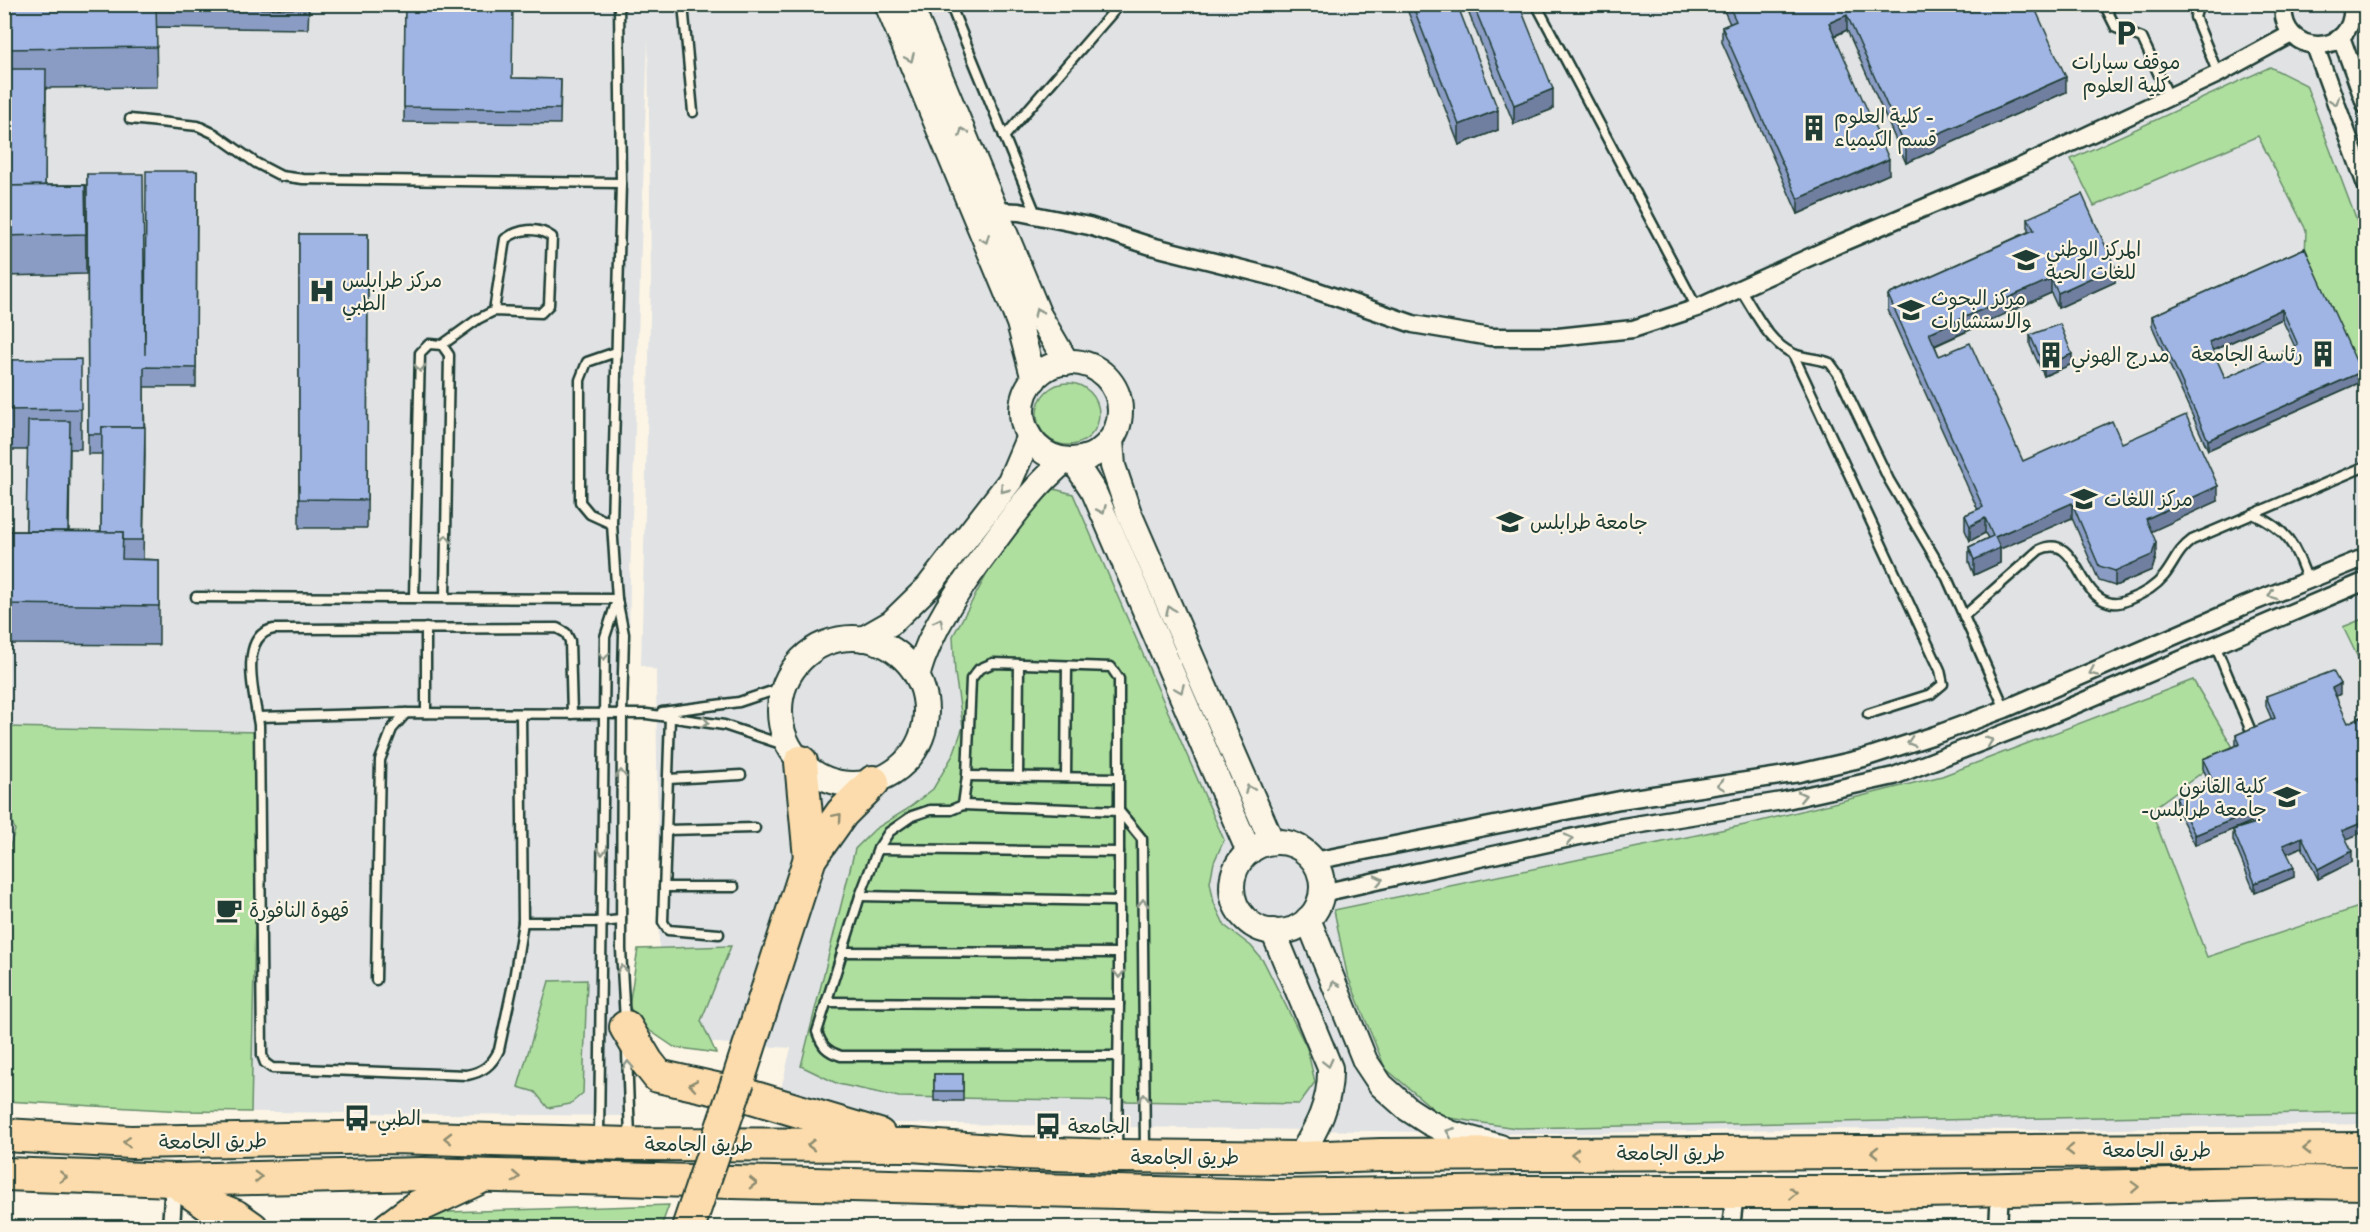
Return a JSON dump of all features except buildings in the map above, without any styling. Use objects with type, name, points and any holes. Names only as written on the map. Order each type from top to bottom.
[{"type":"highway","points":[[795,755],[810,858]]},
{"type":"highway","points":[[688,1227],[810,858],[833,823],[873,782]]},
{"type":"highway","points":[[626,1027],[658,1077],[752,1097],[911,1145]]},
{"type":"highway","name":"طريق الجامعة","points":[[4,1135],[131,1142],[394,1137],[614,1143],[911,1145],[1020,1153],[1299,1158],[1381,1155],[2366,1149]]},
{"type":"highway","name":"طريق الجامعة","points":[[4,1174],[174,1180],[351,1174],[484,1176],[1274,1196],[1519,1192],[1735,1193],[2000,1190],[2300,1182],[2366,1183]]},
{"type":"highway","points":[[389,1227],[417,1207],[484,1176]]},
{"type":"highway","points":[[174,1180],[212,1207],[235,1216],[252,1227]]},
{"type":"street","points":[[887,4],[1019,323],[1034,380]]},
{"type":"street","points":[[910,4],[1039,315],[1067,363]]},
{"type":"street","points":[[2283,5],[2286,26],[2291,34],[2306,44],[2315,46],[2333,42],[2341,37],[2357,14]]},
{"type":"street","points":[[996,211],[1036,215],[1089,226],[1151,246],[1286,280],[1413,324],[1490,337],[1558,337],[1633,329],[1697,308],[1841,243],[2018,168],[2218,74],[2291,34]]},
{"type":"street","points":[[2341,37],[2366,106]]},
{"type":"street","points":[[2315,46],[2366,185]]},
{"type":"street","points":[[917,676],[926,647],[946,606],[1031,493],[1049,474],[1069,460],[1087,457],[1100,450],[1111,440],[1120,414],[1119,400],[1106,376],[1094,368],[1081,363],[1067,363],[1049,368],[1034,380],[1024,398],[1025,427],[1029,436],[1045,452],[1069,460],[1094,492],[1249,852]]},
{"type":"street","points":[[863,639],[891,623],[928,587],[1010,481],[1029,436]]},
{"type":"street","points":[[1111,440],[1113,466],[1129,513],[1272,842]]},
{"type":"street","points":[[1314,861],[1620,800],[1799,773],[1864,758],[1935,735],[2005,708],[2246,605],[2366,557]]},
{"type":"street","points":[[1322,893],[1611,829],[1782,801],[1894,776],[2044,718],[2366,581]]},
{"type":"street","points":[[843,639],[863,639],[879,643],[895,651],[917,676],[924,693],[927,712],[920,739],[905,763],[891,774],[873,782],[854,784],[834,782],[816,774],[795,755],[782,728],[780,707],[784,687],[794,670],[807,655],[824,645],[843,639]]},
{"type":"street","points":[[1272,842],[1284,842],[1296,846],[1314,861],[1321,877],[1322,893],[1314,912],[1308,920],[1292,929],[1273,931],[1260,928],[1248,921],[1234,900],[1234,874],[1240,862],[1249,852],[1272,842]]},
{"type":"street","points":[[1308,920],[1365,1061],[1381,1085],[1408,1109],[1450,1133],[1526,1154]]},
{"type":"street","points":[[1273,931],[1330,1068],[1330,1089],[1323,1114],[1299,1158]]},
{"type":"street","points":[[171,1227],[174,1180]]},
{"type":"street","points":[[1998,1227],[2000,1190]]},
{"type":"street","points":[[1731,1227],[1735,1193]]},
{"type":"lane","points":[[614,1143],[626,1027],[621,920],[624,634],[617,600],[612,524],[621,183],[619,4]]},
{"type":"lane","points":[[683,4],[693,112]]},
{"type":"lane","points":[[950,4],[1036,215]]},
{"type":"lane","points":[[1004,137],[1120,4]]},
{"type":"lane","points":[[1536,4],[1697,308]]},
{"type":"lane","points":[[2104,4],[2116,28],[2142,38],[2169,97]]},
{"type":"lane","points":[[2199,4],[2195,17],[2218,74]]},
{"type":"lane","points":[[130,119],[198,126],[215,134],[256,163],[281,176],[303,179],[621,183]]},
{"type":"lane","points":[[414,597],[420,353],[429,344],[442,345],[478,319],[494,311],[541,313],[549,305],[552,237],[543,230],[516,231],[505,239],[494,311]]},
{"type":"lane","points":[[1740,289],[1768,333],[1793,354],[1940,670],[1943,684],[1931,694],[1868,714]]},
{"type":"lane","points":[[442,345],[449,355],[445,597]]},
{"type":"lane","points":[[612,524],[590,514],[580,502],[580,380],[586,362],[616,352]]},
{"type":"lane","points":[[1793,354],[1830,363],[1838,374],[1889,480],[1947,578],[2005,708]]},
{"type":"lane","points":[[1964,616],[2039,550],[2049,545],[2058,545],[2069,555],[2092,592],[2100,599],[2110,603],[2120,603],[2153,587],[2163,577],[2179,550],[2192,540],[2366,466]]},
{"type":"lane","points":[[2253,514],[2283,531],[2295,548],[2308,581]]},
{"type":"lane","points":[[196,597],[617,600]]},
{"type":"lane","points":[[614,1143],[601,922],[605,637],[617,600]]},
{"type":"lane","points":[[520,714],[523,922],[514,979],[499,1050],[494,1060],[486,1069],[467,1075],[272,1068],[266,1065],[262,1055],[258,717],[252,684],[254,643],[263,632],[274,628],[556,628],[568,637],[571,646],[572,714]]},
{"type":"lane","points":[[426,628],[426,713]]},
{"type":"lane","points":[[2215,644],[2253,736]]},
{"type":"lane","points":[[963,805],[967,776],[971,679],[979,669],[993,663],[1111,667],[1119,679],[1118,1056],[1131,1156]]},
{"type":"lane","points":[[1018,664],[1018,777]]},
{"type":"lane","points":[[1066,777],[1067,666]]},
{"type":"lane","points":[[647,714],[739,702],[784,687]]},
{"type":"lane","points":[[258,717],[406,713],[647,714],[724,725],[795,755]]},
{"type":"lane","points":[[375,980],[380,760],[392,729],[406,713]]},
{"type":"lane","points":[[670,717],[663,922],[668,930],[719,934]]},
{"type":"lane","points":[[668,779],[741,775]]},
{"type":"lane","points":[[967,776],[1119,778]]},
{"type":"lane","points":[[1118,1056],[841,1056],[822,1047],[817,1032],[826,1002],[860,896],[878,849],[889,832],[912,816],[930,810],[951,810],[963,805],[1119,811],[1142,839],[1131,1156]]},
{"type":"lane","points":[[666,830],[755,828]]},
{"type":"lane","points":[[878,849],[1119,852]]},
{"type":"lane","points":[[664,887],[734,887]]},
{"type":"lane","points":[[860,896],[1118,901]]},
{"type":"lane","points":[[523,922],[621,920]]},
{"type":"lane","points":[[842,952],[1119,953]]},
{"type":"lane","points":[[826,1002],[1119,1004]]},
{"type":"shaded area","name":"جامعة طرابلس","points":[[4,5],[2365,5],[2365,1124],[2064,1130],[1792,1129],[1545,1134],[893,1123],[781,1089],[791,1048],[660,1039],[656,670],[641,665],[651,280],[648,37],[630,577],[623,1116],[184,1111],[5,1101]]},
{"type":"green space","points":[[2270,67],[2306,85],[2365,243],[2365,389],[2305,258],[2306,230],[2258,136],[2094,206],[2071,159]]},
{"type":"green space","points":[[1068,383],[1080,385],[1090,392],[1097,402],[1099,414],[1097,426],[1090,436],[1080,443],[1068,445],[1056,443],[1046,436],[1039,426],[1037,414],[1039,402],[1046,392],[1056,385]]},
{"type":"green space","points":[[1050,488],[1073,494],[1224,840],[1214,862],[1210,882],[1214,903],[1225,926],[1251,946],[1264,962],[1307,1048],[1315,1082],[1299,1104],[899,1097],[838,1084],[801,1066],[855,849],[875,829],[906,810],[933,789],[953,755],[963,727],[955,673],[953,636],[992,565]]},
{"type":"green space","points":[[2365,618],[2365,672],[2343,627]]},
{"type":"green space","points":[[2193,680],[2234,749],[2151,810],[2207,957],[2365,905],[2365,1112],[1516,1128],[1443,1117],[1385,1068],[1347,974],[1334,910],[1745,825],[1942,776]]},
{"type":"green space","points":[[5,727],[259,732],[251,1112],[184,1111],[5,1101],[4,867],[15,830],[5,802]]},
{"type":"green space","points":[[731,946],[701,1021],[716,1053],[674,1047],[640,1024],[629,1006],[638,949]]},
{"type":"green space","points":[[587,980],[583,1093],[570,1104],[548,1108],[535,1092],[518,1087],[549,981]]},
{"type":"green space","points":[[669,1205],[661,1227],[403,1228],[448,1212]]},
{"type":"place","name":"موقف سيارات كلية العلوم","points":[[2126,33]]},
{"type":"place","name":"كلية العلوم - قسم الكيمياء","points":[[1814,128]]},
{"type":"place","name":"المركز الوطني للغات الحية","points":[[2026,260]]},
{"type":"place","name":"مركز طرابلس الطبي","points":[[322,291]]},
{"type":"place","name":"مركز البحوث والاستشارات","points":[[1911,310]]},
{"type":"place","name":"رئاسة الجامعة","points":[[2323,354]]},
{"type":"place","name":"مدرج الهوني","points":[[2051,355]]},
{"type":"place","name":"مركز اللغات","points":[[2084,499]]},
{"type":"place","name":"جامعة طرابلس","points":[[1510,522]]},
{"type":"place","name":"كلية القانون -جامعة طرابلس","points":[[2287,797]]},
{"type":"place","name":"قهوة النافورة","points":[[229,910]]},
{"type":"place","name":"الطبي","points":[[357,1118]]},
{"type":"place","name":"الجامعة","points":[[1048,1126]]}]
